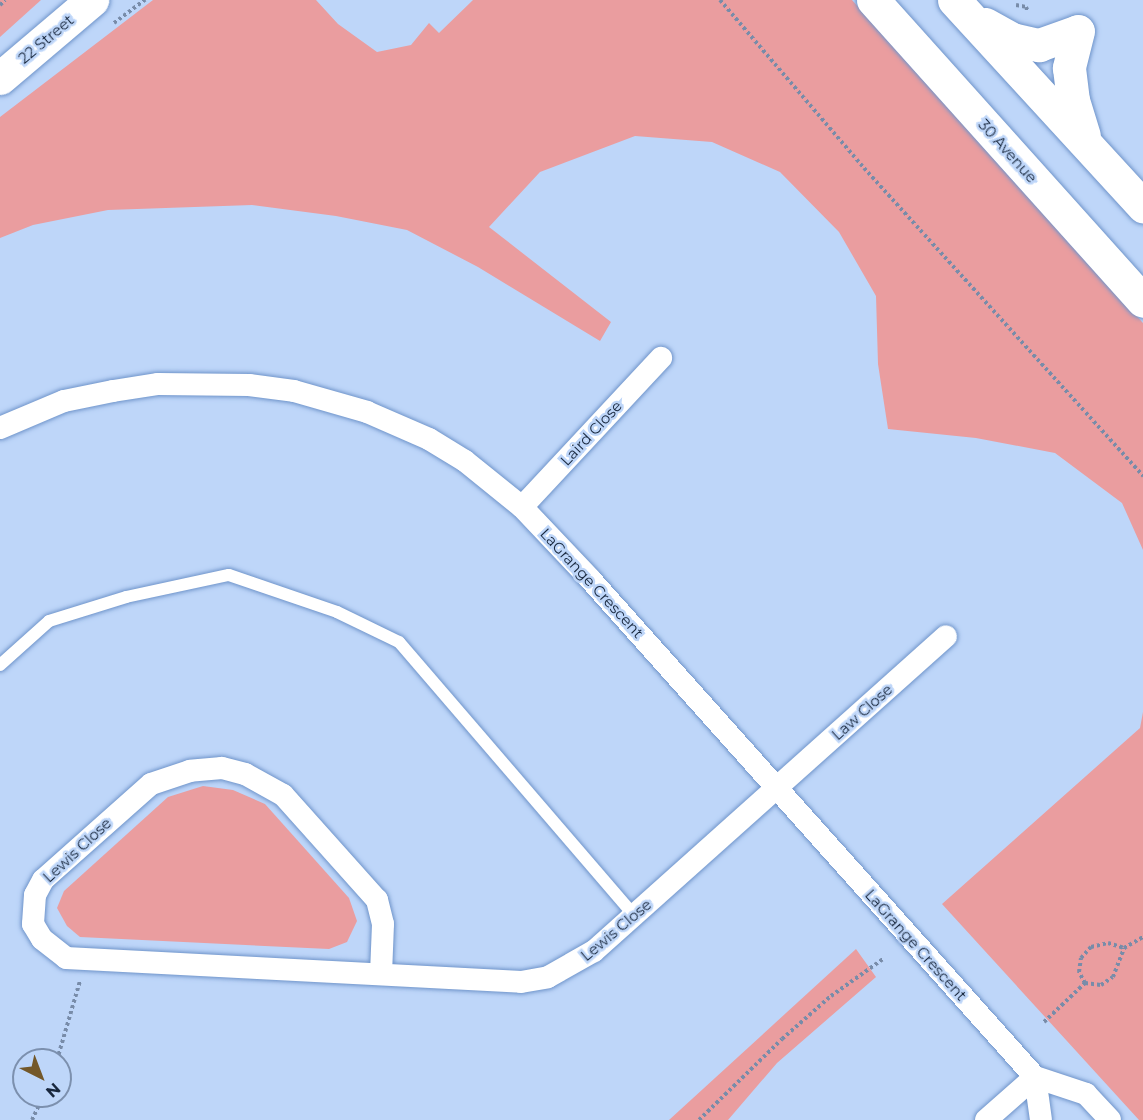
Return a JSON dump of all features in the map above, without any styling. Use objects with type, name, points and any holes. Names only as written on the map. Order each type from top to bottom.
[{"type":"main road","name":"22 Street","points":[[0,78],[92,0]]},
{"type":"main road","name":"30 Avenue","points":[[873,0],[1143,302]]},
{"type":"main road","points":[[961,8],[1012,39],[1039,45],[1078,31],[1069,68],[1072,100],[1086,142]]},
{"type":"main road","points":[[961,8],[1143,206]]},
{"type":"street","name":"Laird Close","points":[[522,507],[661,358]]},
{"type":"street","name":"LaGrange Crescent","points":[[0,428],[64,401],[158,384],[249,385],[294,391],[367,412],[429,439],[465,462],[522,507],[777,787],[1035,1077],[1086,1094],[1110,1120]]},
{"type":"street","name":"Law Close","points":[[777,787],[946,636]]},
{"type":"street","name":"Lewis Close","points":[[381,974],[383,924],[377,900],[283,795],[245,774],[222,768],[190,771],[151,784],[43,880],[35,895],[33,924],[55,951],[66,958],[521,982],[548,977],[594,951],[777,787]]},
{"type":"street","points":[[986,1120],[1035,1077]]},
{"type":"street","points":[[1035,1077],[1041,1120]]},
{"type":"lane","points":[[0,665],[49,621],[126,597],[229,575],[337,612],[399,642],[634,915]]},
{"type":"path","points":[[0,4],[5,0]]},
{"type":"path","points":[[720,0],[864,168],[1143,476]]},
{"type":"path","points":[[1085,983],[1101,985],[1113,978],[1124,948],[1143,937]]},
{"type":"path","points":[[1085,983],[1079,972],[1081,958],[1091,947],[1108,943],[1124,948]]},
{"type":"path","points":[[699,1120],[782,1039],[831,996],[883,959]]},
{"type":"path","points":[[61,1048],[72,1018],[85,960]]},
{"type":"path","points":[[1044,1022],[1085,983]]},
{"type":"shaded area","points":[[0,0],[41,0],[0,37]]},
{"type":"shaded area","points":[[153,0],[316,0],[338,24],[377,52],[411,45],[429,23],[439,33],[473,0],[852,0],[1143,323],[1143,550],[1122,503],[1055,453],[976,438],[888,429],[878,364],[876,296],[839,232],[780,172],[712,142],[635,136],[540,172],[489,227],[611,322],[600,341],[478,267],[407,230],[336,216],[252,205],[108,210],[33,225],[0,238],[0,117]]},
{"type":"shaded area","points":[[1143,712],[1143,1120],[1139,1120],[942,904],[1140,728]]},
{"type":"shaded area","points":[[203,786],[233,790],[265,804],[349,898],[357,921],[347,942],[329,949],[80,937],[67,926],[57,908],[64,891],[168,797]]},
{"type":"shaded area","points":[[856,949],[876,977],[777,1063],[728,1120],[669,1120]]}]
